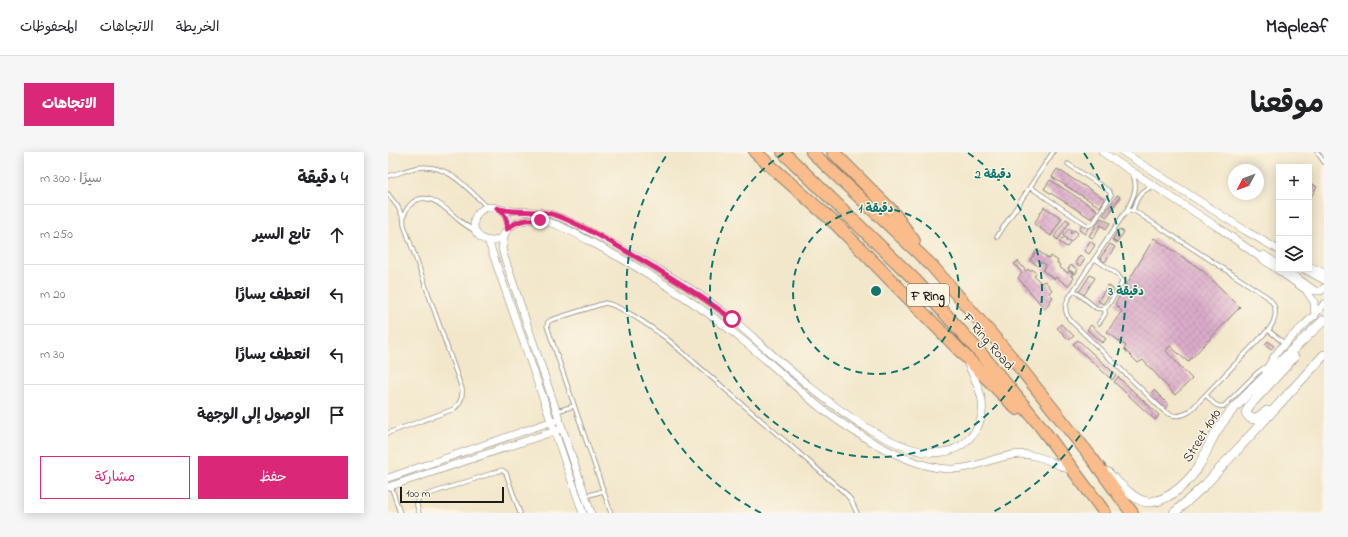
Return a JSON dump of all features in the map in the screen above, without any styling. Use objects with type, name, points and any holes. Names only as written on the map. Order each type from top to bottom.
[{"type":"highway","points":[[755,152],[838,226],[1059,450]]},
{"type":"highway","name":"F Ring Road","points":[[783,152],[915,280],[983,356],[1059,450],[1105,513]]},
{"type":"highway","name":"F Ring Road","points":[[812,152],[932,266],[1013,359],[1091,457],[1132,513]]},
{"type":"highway","points":[[833,152],[892,211],[932,266]]},
{"type":"street","points":[[1102,152],[1237,241],[1309,294],[1315,306],[1315,316]]},
{"type":"street","points":[[1123,152],[1246,231],[1276,248]]},
{"type":"street","points":[[964,355],[978,386],[982,400],[983,408],[980,421],[971,436],[956,449],[936,454],[916,452],[867,428],[834,407],[720,310],[696,292],[658,268],[612,243],[558,216],[541,212],[510,211],[487,207],[476,215],[474,224],[475,231],[480,237],[488,240],[496,240],[514,223],[523,220],[546,222],[585,238],[631,263],[688,299],[716,319],[746,342],[803,394],[824,410],[868,439],[891,451],[926,466],[951,470],[975,466],[1013,455],[1029,454],[1044,458],[1076,473]]},
{"type":"street","points":[[497,208],[506,217],[507,221],[502,248],[504,256],[591,513]]},
{"type":"street","points":[[1246,231],[1276,254]]},
{"type":"street","points":[[488,240],[583,513]]},
{"type":"street","points":[[1237,241],[1254,248],[1276,263]]},
{"type":"street","points":[[1312,267],[1324,273]]},
{"type":"street","points":[[1289,272],[1315,291],[1321,291],[1324,288]]},
{"type":"street","points":[[1309,272],[1324,280]]},
{"type":"street","points":[[1263,379],[1269,364],[1277,351],[1315,316],[1324,304]]},
{"type":"street","points":[[1316,364],[1258,419],[1248,417],[1246,410],[1249,406],[1311,339],[1324,322]]},
{"type":"street","name":"Street 1010","points":[[1091,457],[1127,491],[1139,499],[1150,502],[1161,500],[1175,491],[1195,472],[1217,430],[1226,418],[1263,379],[1324,322]]},
{"type":"street","points":[[1174,513],[1210,479],[1324,355]]},
{"type":"street","points":[[388,478],[560,419]]},
{"type":"street","points":[[389,486],[563,428]]},
{"type":"street","points":[[891,451],[895,443]]},
{"type":"lane","points":[[997,237],[1053,152]]},
{"type":"lane","points":[[1317,152],[1324,162]]},
{"type":"lane","points":[[1030,187],[1088,226],[1093,224],[1111,195],[1109,191],[1068,164]]},
{"type":"lane","points":[[388,176],[415,168],[423,167],[439,169],[453,176],[487,207]]},
{"type":"lane","points":[[1132,171],[1136,188],[1133,198],[1125,213],[1068,299],[1065,307],[1068,318],[1164,411],[1173,416],[1184,414],[1189,412],[1268,330],[1273,324],[1276,313],[1275,308],[1270,299],[1132,210]]},
{"type":"lane","points":[[1125,213],[1132,210],[1140,195],[1154,186]]},
{"type":"lane","points":[[388,194],[398,207],[404,221],[463,394],[460,402],[454,409],[388,433]]},
{"type":"lane","points":[[404,221],[404,216],[408,207],[416,200],[426,198],[436,201],[465,225],[475,231]]},
{"type":"lane","points":[[1074,290],[1096,308],[1102,309],[1120,287],[1121,278],[1095,259]]},
{"type":"lane","points":[[611,513],[547,324],[551,320],[600,303],[608,304],[648,325],[676,347],[844,492],[851,500],[857,513]]},
{"type":"lane","points":[[1099,323],[1105,314],[1105,307]]},
{"type":"lane","points":[[1268,330],[1284,344]]},
{"type":"lane","points":[[1206,395],[1215,405],[1221,407],[1224,406],[1257,373],[1269,364]]},
{"type":"lane","points":[[557,411],[574,406]]},
{"type":"lane","points":[[419,513],[416,504],[420,497],[502,470],[506,473],[520,513]]},
{"type":"lane","points":[[388,478],[389,486],[400,513]]},
{"type":"lane","points":[[586,496],[603,491]]},
{"type":"building","points":[[1057,169],[1105,199],[1100,207],[1052,177]]},
{"type":"building","points":[[1050,180],[1097,210],[1092,219],[1044,189]]},
{"type":"building","points":[[1312,184],[1317,187],[1312,195]]},
{"type":"building","points":[[1117,195],[1120,197],[1107,217],[1103,215]]},
{"type":"building","points":[[1044,207],[1062,218],[1051,236],[1034,224]]},
{"type":"building","points":[[1101,218],[1110,223],[1106,229],[1101,225],[1093,238],[1089,236]]},
{"type":"building","points":[[1066,219],[1070,222],[1058,240],[1054,237]]},
{"type":"building","points":[[1082,224],[1088,228],[1085,234],[1079,230]]},
{"type":"building","points":[[1069,228],[1072,230],[1070,233],[1071,234],[1074,230],[1078,233],[1071,242],[1063,236]]},
{"type":"building","points":[[1119,229],[1124,232],[1117,243],[1112,240]]},
{"type":"building","points":[[1062,238],[1070,243],[1067,247],[1059,242]]},
{"type":"building","points":[[1154,238],[1202,270],[1240,307],[1188,362],[1170,346],[1166,351],[1192,379],[1175,395],[1143,360],[1138,363],[1124,349],[1126,346],[1107,332],[1122,311],[1115,304]]},
{"type":"building","points":[[1090,241],[1095,245],[1089,254],[1084,251]]},
{"type":"building","points":[[1110,244],[1115,247],[1105,262],[1100,258]]},
{"type":"building","points":[[1037,250],[1049,259],[1051,256],[1058,261],[1057,263],[1060,265],[1059,267],[1068,273],[1069,271],[1073,274],[1071,276],[1074,278],[1068,286],[1056,277],[1055,279],[1043,271],[1046,265],[1041,262],[1038,266],[1030,260]]},
{"type":"building","points":[[1080,255],[1085,259],[1080,266],[1075,263]]},
{"type":"building","points":[[1018,261],[1026,271],[1028,269],[1030,271],[1032,269],[1036,274],[1034,276],[1041,283],[1045,281],[1052,290],[1049,293],[1053,297],[1045,309],[1018,278],[1022,273],[1014,264]]},
{"type":"building","points":[[1071,265],[1078,270],[1075,274],[1068,269]]},
{"type":"building","points":[[1090,275],[1095,278],[1084,295],[1079,292]]},
{"type":"building","points":[[1108,285],[1113,289],[1103,304],[1098,301]]},
{"type":"building","points":[[1061,324],[1074,336],[1069,340],[1057,328]]},
{"type":"building","points":[[1091,325],[1106,339],[1102,343],[1087,330]]},
{"type":"building","points":[[1078,340],[1116,375],[1112,380],[1073,344]]},
{"type":"building","points":[[1268,341],[1274,346],[1271,349],[1265,344]]},
{"type":"building","points":[[1118,377],[1159,415],[1155,420],[1114,382]]},
{"type":"building","points":[[1154,390],[1169,405],[1164,409],[1149,395]]},
{"type":"route","points":[[540,220],[528,219],[519,221],[507,229],[506,217],[501,210],[497,208],[510,211],[541,212],[558,216],[658,268],[696,292],[732,319]]}]
